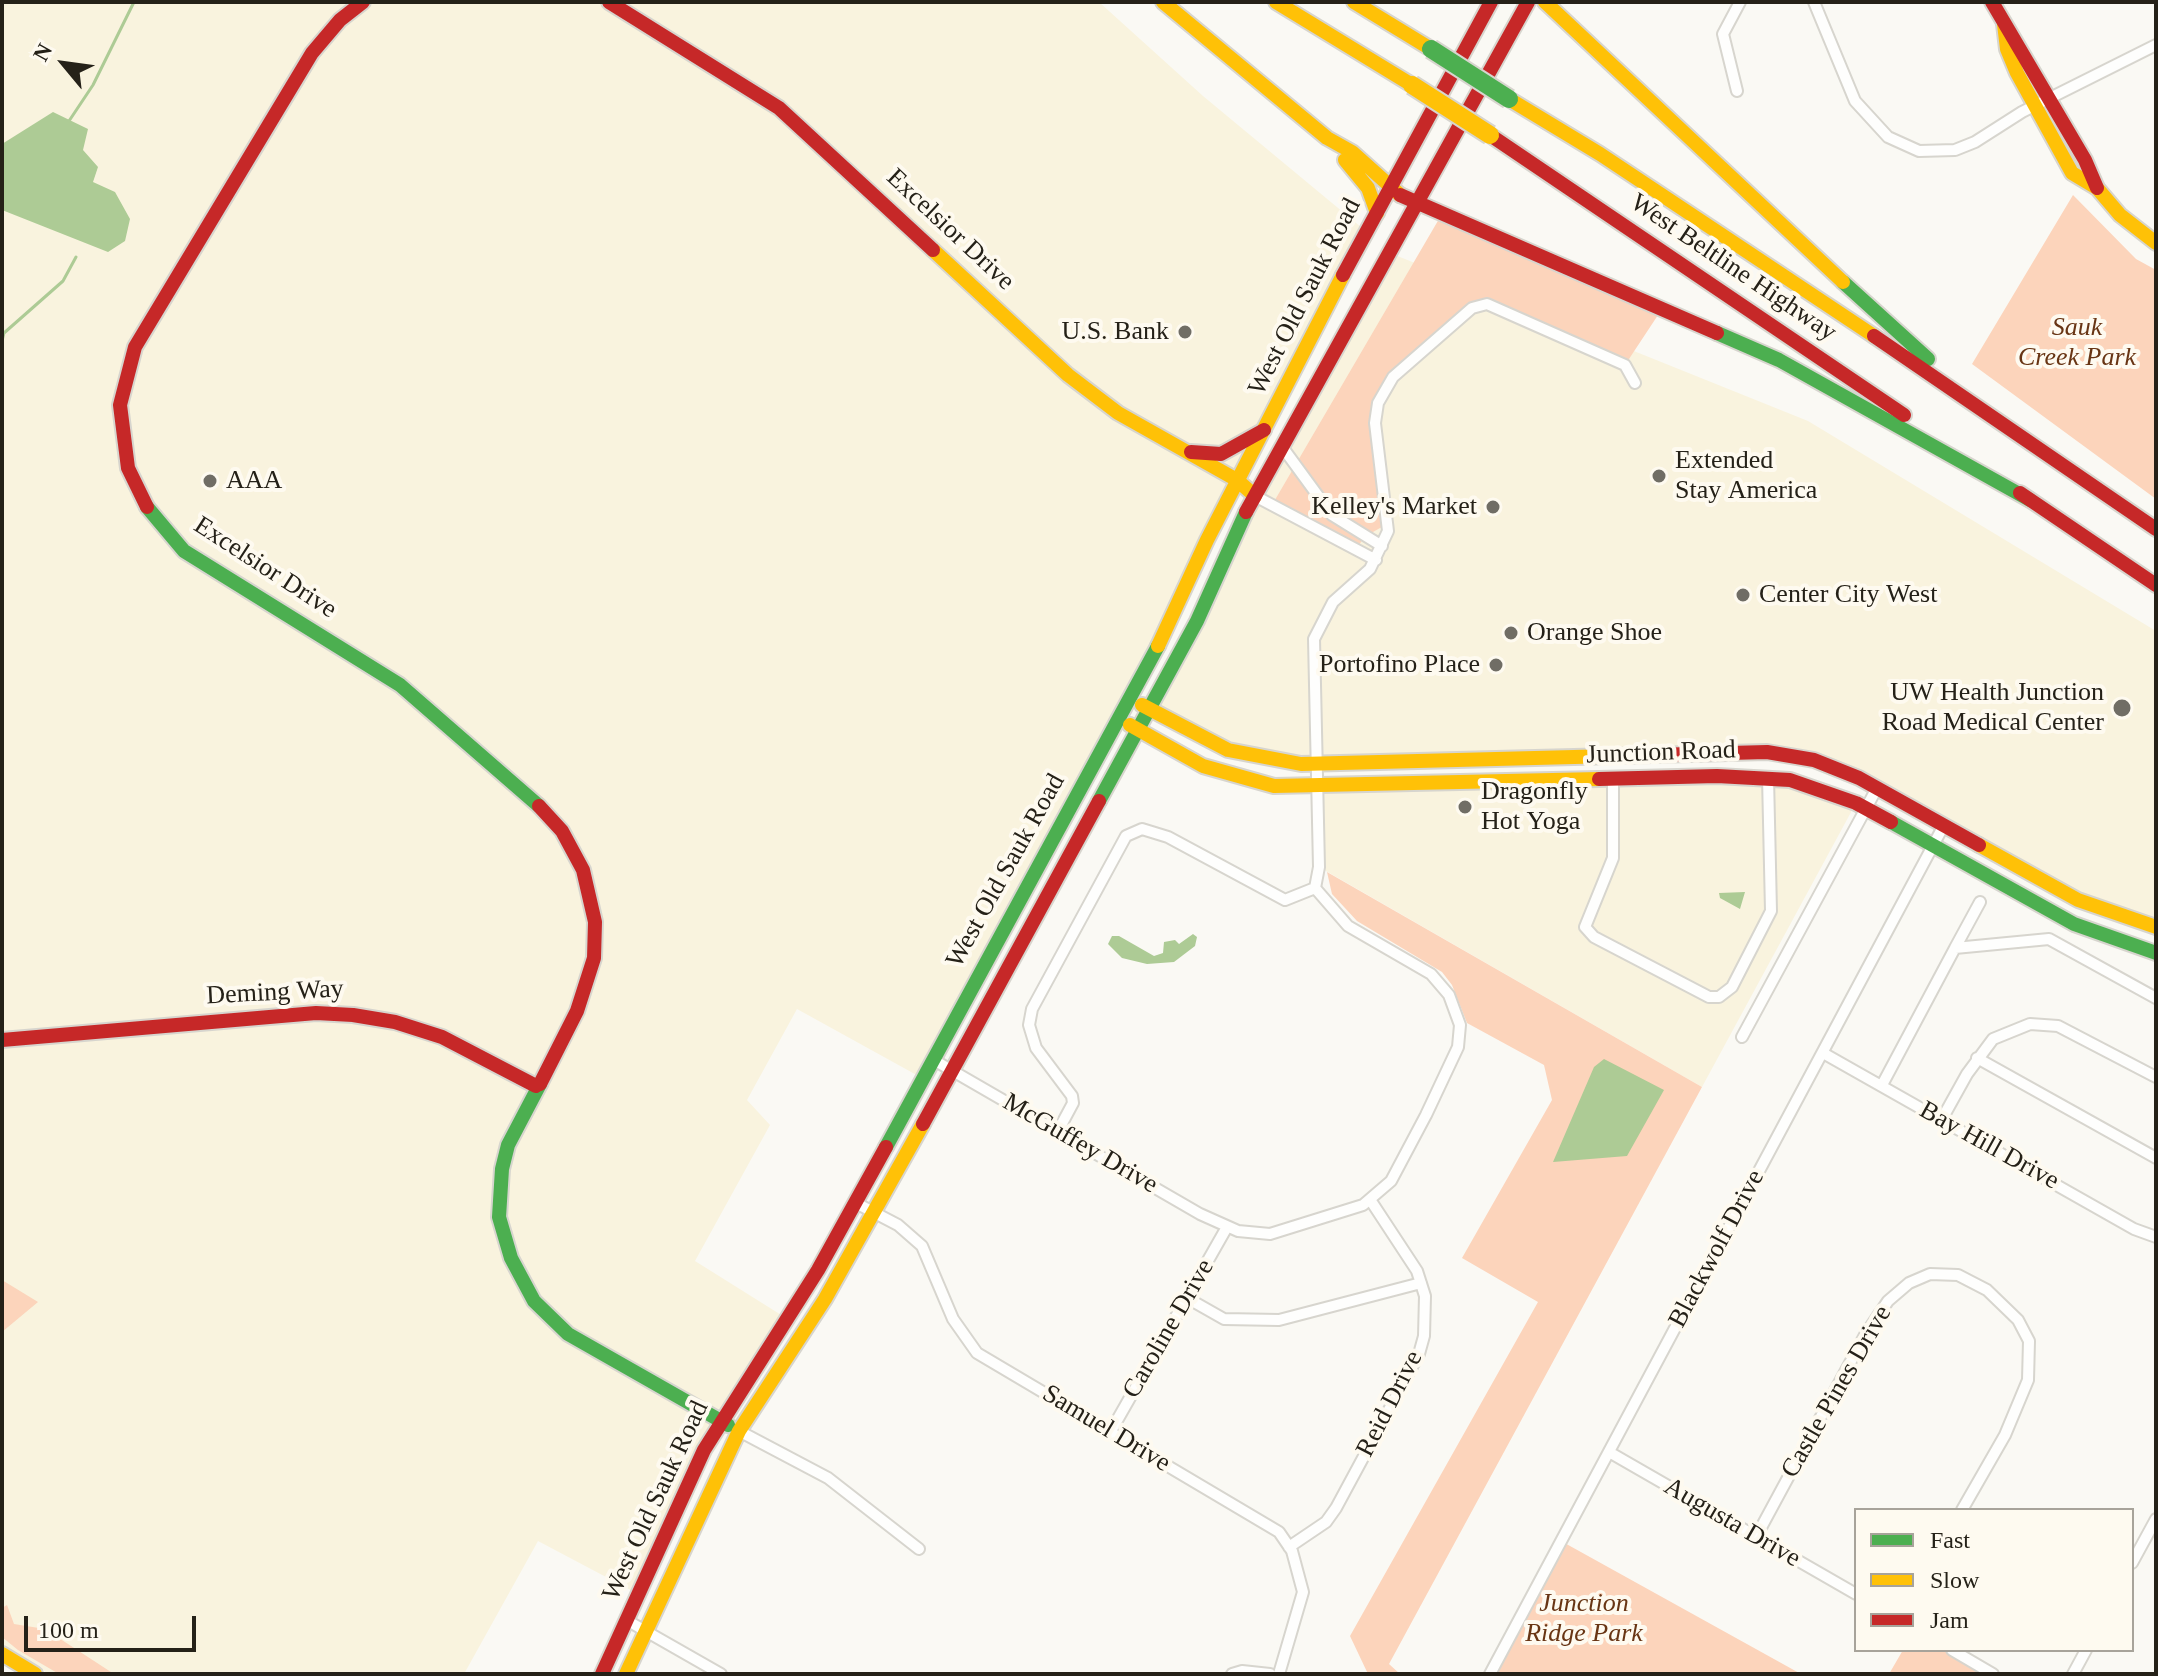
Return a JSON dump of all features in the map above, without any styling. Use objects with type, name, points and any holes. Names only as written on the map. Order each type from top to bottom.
[{"type":"main road","name":"Excelsior Drive","points":[[363,2],[340,20],[312,53],[152,314],[135,347],[123,382],[120,405],[123,447],[136,490],[147,508],[184,551],[400,685],[538,805],[562,831],[583,870],[589,891],[595,922],[594,958],[577,1011],[508,1145],[499,1195],[499,1217],[519,1277],[540,1309],[568,1334],[739,1431]]},
{"type":"main road","name":"Excelsior Drive","points":[[609,2],[714,65],[785,113],[1068,375],[1118,413],[1237,480],[1255,496]]},
{"type":"main road","points":[[1163,2],[1327,138],[1352,152],[1390,189],[1416,204],[1779,360],[2030,500]]},
{"type":"main road","name":"West Beltline Highway","points":[[1276,2],[1490,135],[2156,585]]},
{"type":"main road","name":"West Beltline Highway","points":[[1354,2],[1634,177],[2156,529]]},
{"type":"main road","name":"West Old Sauk Road","points":[[602,1674],[720,1420],[818,1270],[1131,699],[1305,346],[1491,2]]},
{"type":"main road","name":"West Old Sauk Road","points":[[626,1674],[648,1633],[739,1431],[825,1299],[875,1212],[1197,621],[1255,496],[1528,2]]},
{"type":"main road","points":[[1545,2],[1731,181],[1914,348],[2050,457]]},
{"type":"main road","points":[[1561,2],[1585,40]]},
{"type":"main road","points":[[1992,2],[2004,24],[2007,49],[2041,103],[2072,173],[2097,188],[2120,215],[2156,243]]},
{"type":"main road","points":[[1327,138],[1368,188],[1377,213]]},
{"type":"main road","points":[[1187,452],[1221,454],[1266,428]]},
{"type":"main road","name":"Junction Road","points":[[1131,699],[1210,743],[1273,762],[1315,764],[1767,752],[1814,760],[1877,788],[2078,900],[2156,927]]},
{"type":"main road","name":"Junction Road","points":[[1120,719],[1224,774],[1274,786],[1316,788],[1768,777],[1829,791],[2074,924],[2156,953]]},
{"type":"main road","name":"Deming Way","points":[[2,1040],[246,1018],[353,1015],[395,1022],[442,1037],[536,1086]]},
{"type":"main road","points":[[2,1654],[35,1674]]},
{"type":"street","points":[[1737,91],[1723,34],[1740,2]]},
{"type":"street","points":[[1814,2],[1855,101],[1888,137],[1919,151],[1955,150],[1975,142],[2041,103],[2156,45]]},
{"type":"street","points":[[1315,888],[1319,867],[1314,639],[1333,602],[1376,560],[1389,523],[1375,447],[1378,403],[1393,377],[1472,308],[1487,304],[1625,365],[1635,383]]},
{"type":"street","points":[[1283,448],[1332,515],[1382,546]]},
{"type":"street","points":[[1255,496],[1376,560]]},
{"type":"street","points":[[1613,780],[1613,858],[1585,927],[1594,937],[1709,997],[1726,994],[1771,911],[1768,777]]},
{"type":"street","points":[[1742,1037],[1877,788]]},
{"type":"street","name":"Blackwolf Drive","points":[[1490,1674],[1944,825]]},
{"type":"street","points":[[1058,1131],[1073,1103],[1072,1096],[1036,1048],[1029,1025],[1032,1009],[1126,836],[1142,829],[1160,834],[1285,900],[1315,888]]},
{"type":"street","points":[[1227,1227],[1270,1234],[1334,1216],[1371,1201],[1391,1181],[1449,1071],[1458,1047],[1460,1025],[1449,995],[1431,974],[1348,926],[1315,888]]},
{"type":"street","points":[[1882,1085],[1980,902]]},
{"type":"street","points":[[1955,948],[2049,939],[2156,998]]},
{"type":"street","points":[[1942,1119],[1977,1058],[1993,1039],[2010,1029],[2048,1023],[2156,1077]]},
{"type":"street","name":"Bay Hill Drive","points":[[1823,1053],[2134,1229],[2156,1237]]},
{"type":"street","points":[[1977,1058],[2156,1158]]},
{"type":"street","name":"McGuffey Drive","points":[[932,1059],[1227,1227]]},
{"type":"street","name":"Reid Drive","points":[[1289,1547],[1326,1522],[1336,1508],[1419,1354],[1426,1317],[1421,1283],[1413,1262],[1371,1201]]},
{"type":"street","name":"Samuel Drive","points":[[854,1202],[906,1231],[922,1246],[953,1319],[977,1353],[1279,1532],[1289,1547]]},
{"type":"street","name":"Caroline Drive","points":[[1111,1431],[1227,1227]]},
{"type":"street","name":"Castle Pines Drive","points":[[1756,1537],[1865,1335],[1888,1301],[1909,1283],[1930,1274],[1958,1275],[1987,1290],[2018,1320],[2029,1341],[2031,1360],[2028,1380],[2005,1435],[1963,1508]]},
{"type":"street","points":[[1187,1298],[1224,1319],[1279,1320],[1421,1283]]},
{"type":"street","points":[[739,1431],[828,1478],[919,1549]]},
{"type":"street","name":"Augusta Drive","points":[[1609,1452],[1854,1593]]},
{"type":"street","points":[[2134,1559],[2156,1519]]},
{"type":"street","points":[[1279,1674],[1303,1592],[1289,1547]]},
{"type":"street","points":[[628,1621],[721,1674]]},
{"type":"street","points":[[1955,1652],[1993,1674]]},
{"type":"street","points":[[2073,1674],[2085,1652]]},
{"type":"street","points":[[1232,1674],[1242,1671],[1270,1674]]},
{"type":"shaded area","points":[[2,2],[1099,2],[1203,96],[1367,232],[1195,566],[922,1078],[797,1009],[747,1100],[770,1125],[695,1261],[786,1318],[751,1370],[640,1595],[538,1541],[464,1674],[49,1674],[2,1646]]},
{"type":"shaded area","points":[[53,112],[88,129],[83,150],[98,167],[93,182],[115,192],[130,219],[125,241],[108,252],[2,210],[2,144]]},
{"type":"shaded area","points":[[1390,253],[1808,421],[2156,631],[2156,927],[2108,912],[1859,778],[1794,756],[1273,762],[1150,709],[1223,560]]},
{"type":"shaded area","points":[[1768,777],[1856,803],[1702,1087],[1319,867],[1316,788]]},
{"type":"shaded area","points":[[1745,892],[1740,909],[1720,898],[1719,893]]},
{"type":"shaded area","points":[[1193,934],[1197,937],[1195,946],[1174,962],[1147,964],[1122,958],[1108,944],[1112,936],[1119,936],[1154,956],[1163,953],[1164,942],[1175,940],[1179,944]]},
{"type":"shaded area","points":[[1604,1059],[1664,1090],[1627,1156],[1553,1162],[1594,1067]]},
{"type":"green space","name":"Sauk Creek Park","points":[[2073,195],[2136,259],[2156,270],[2156,499],[1972,364]]},
{"type":"green space","points":[[1439,219],[1662,309],[1625,365],[1487,304],[1472,308],[1393,377],[1378,403],[1389,523],[1364,537],[1356,550],[1272,505]]},
{"type":"green space","points":[[1327,872],[1702,1087],[1389,1664],[1400,1674],[1368,1674],[1350,1636],[1538,1302],[1462,1258],[1552,1100],[1544,1065],[1467,1023],[1452,985],[1442,972],[1357,921],[1332,894]]},
{"type":"green space","points":[[2,1280],[38,1302],[2,1332]]},
{"type":"green space","name":"Junction Ridge Park","points":[[1561,1541],[1801,1674],[1490,1674]]},
{"type":"green space","points":[[7,1605],[14,1624],[45,1629],[114,1674],[59,1674],[18,1650],[2,1637],[2,1608]]},
{"type":"green space","points":[[1902,1652],[1955,1652],[1993,1674],[1889,1674]]},
{"type":"waterway","points":[[69,121],[93,85],[134,2]]},
{"type":"waterway","points":[[2,341],[4,333],[63,281],[76,257]]},
{"type":"traffic: fast","points":[[1431,49],[1509,99]]},
{"type":"traffic: fast","points":[[1843,282],[1928,359]]},
{"type":"traffic: fast","points":[[1717,333],[1779,360],[2030,500]]},
{"type":"traffic: fast","points":[[147,507],[184,551],[400,685],[539,806]]},
{"type":"traffic: fast","points":[[1099,801],[1197,621],[1246,512]]},
{"type":"traffic: fast","points":[[886,1147],[1158,646]]},
{"type":"traffic: fast","points":[[1891,822],[2074,924],[2156,953]]},
{"type":"traffic: fast","points":[[540,1084],[508,1145],[502,1169],[499,1217],[511,1258],[534,1301],[568,1334],[728,1425]]},
{"type":"traffic: slow","points":[[1163,2],[1327,138],[1352,152],[1400,195]]},
{"type":"traffic: slow","points":[[1276,2],[1412,85]]},
{"type":"traffic: slow","points":[[1354,2],[1431,49]]},
{"type":"traffic: slow","points":[[1545,2],[1843,282]]},
{"type":"traffic: slow","points":[[2004,24],[2007,49],[2017,73],[2072,173],[2097,188],[2120,215],[2156,243]]},
{"type":"traffic: slow","points":[[1412,85],[1490,135]]},
{"type":"traffic: slow","points":[[1509,99],[1600,154],[1874,336]]},
{"type":"traffic: slow","points":[[1345,160],[1368,188],[1377,213]]},
{"type":"traffic: slow","points":[[933,250],[1068,375],[1118,413],[1237,480],[1255,496]]},
{"type":"traffic: slow","points":[[1158,646],[1207,540],[1343,275]]},
{"type":"traffic: slow","points":[[1142,705],[1228,750],[1301,764],[1652,755]]},
{"type":"traffic: slow","points":[[1130,725],[1203,766],[1274,786],[1599,779]]},
{"type":"traffic: slow","points":[[1979,845],[2078,900],[2156,927]]},
{"type":"traffic: slow","points":[[626,1674],[739,1431],[825,1299],[923,1124]]},
{"type":"traffic: slow","points":[[2,1654],[35,1674]]},
{"type":"traffic: jam","points":[[147,507],[128,468],[120,405],[135,347],[312,53],[340,20],[363,2]]},
{"type":"traffic: jam","points":[[609,2],[779,108],[933,250]]},
{"type":"traffic: jam","points":[[1343,275],[1491,2]]},
{"type":"traffic: jam","points":[[1246,512],[1528,2]]},
{"type":"traffic: jam","points":[[1992,2],[2085,160],[2097,188]]},
{"type":"traffic: jam","points":[[1490,135],[1904,415]]},
{"type":"traffic: jam","points":[[1400,195],[1717,333]]},
{"type":"traffic: jam","points":[[1874,336],[2156,529]]},
{"type":"traffic: jam","points":[[1191,452],[1221,454],[1264,430]]},
{"type":"traffic: jam","points":[[2020,493],[2156,585]]},
{"type":"traffic: jam","points":[[1652,755],[1767,752],[1814,760],[1859,778],[1979,845]]},
{"type":"traffic: jam","points":[[1599,779],[1717,776],[1790,780],[1856,803],[1891,822]]},
{"type":"traffic: jam","points":[[923,1124],[1099,801]]},
{"type":"traffic: jam","points":[[539,806],[562,831],[583,870],[595,922],[594,958],[577,1011],[540,1084]]},
{"type":"traffic: jam","points":[[2,1040],[316,1013],[353,1015],[395,1022],[442,1037],[536,1086]]},
{"type":"traffic: jam","points":[[602,1674],[704,1450],[818,1270],[886,1147]]},
{"type":"place","name":"U.S. Bank","points":[[1185,332]]},
{"type":"place","name":"Extended Stay America","points":[[1659,476]]},
{"type":"place","name":"AAA","points":[[210,481]]},
{"type":"place","name":"Kelley's Market","points":[[1493,507]]},
{"type":"place","name":"Center City West","points":[[1743,595]]},
{"type":"place","name":"Orange Shoe","points":[[1511,633]]},
{"type":"place","name":"Portofino Place","points":[[1496,665]]},
{"type":"place","name":"UW Health Junction Road Medical Center","points":[[2122,708]]},
{"type":"place","name":"Dragonfly Hot Yoga","points":[[1465,807]]}]
